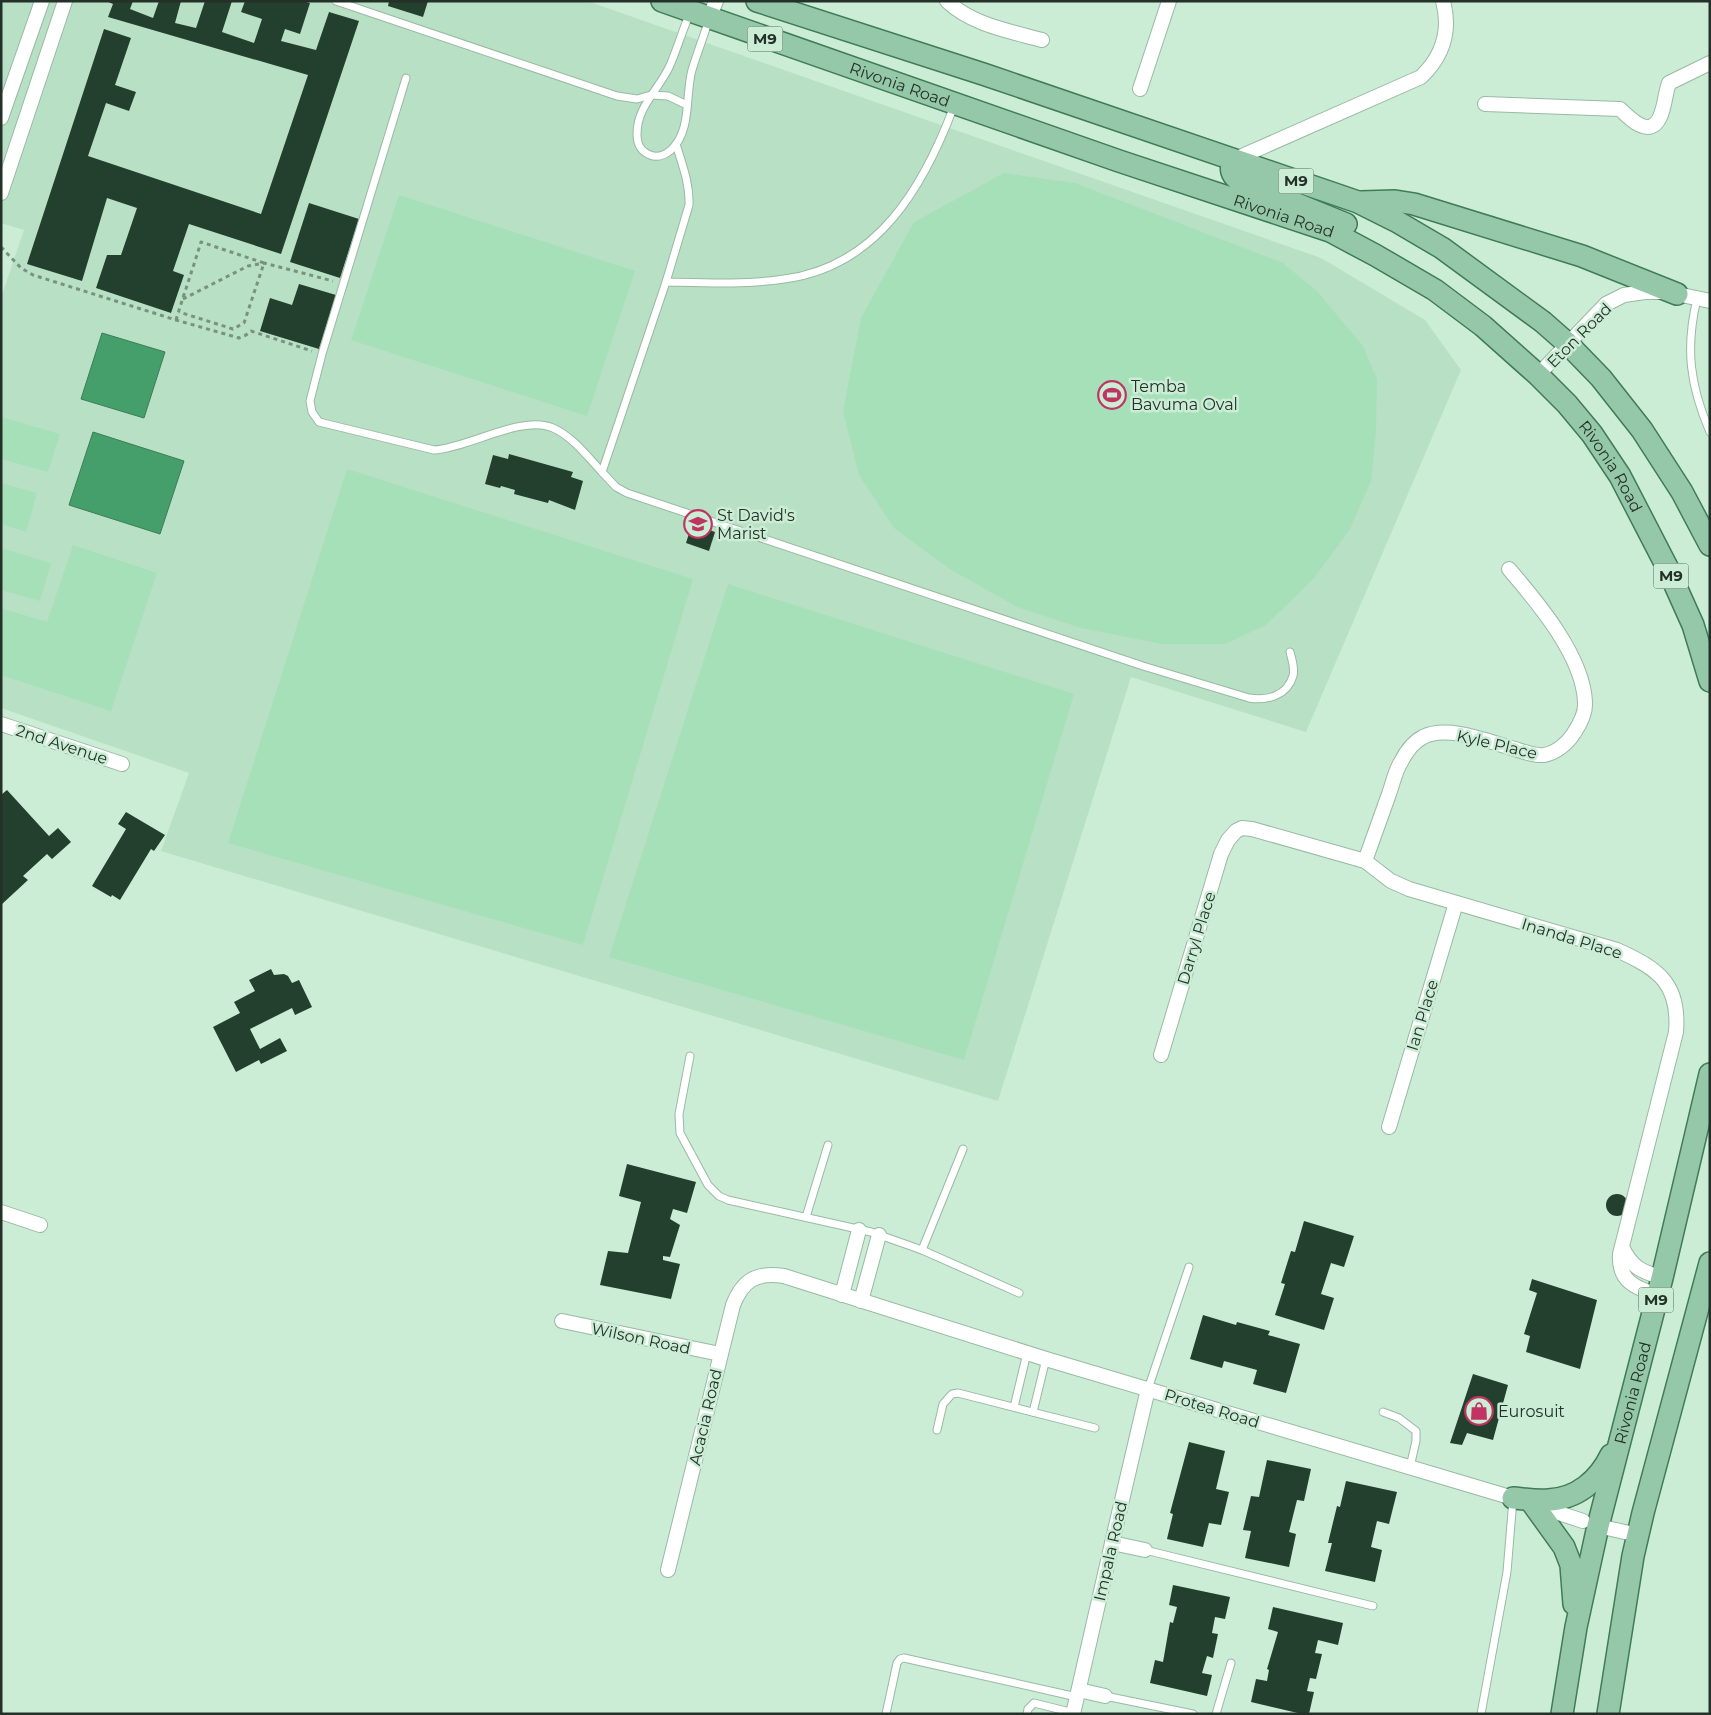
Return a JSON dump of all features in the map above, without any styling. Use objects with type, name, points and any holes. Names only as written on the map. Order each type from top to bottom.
[{"type":"main road","name":"Rivonia Road","points":[[662,1],[702,8],[954,104],[1118,161],[1330,231],[1376,255],[1435,290],[1484,326],[1538,375],[1567,404],[1586,427],[1620,476],[1656,544],[1693,625],[1710,681]]},
{"type":"main road","name":"M9","points":[[757,1],[974,71],[1358,202],[1396,221],[1442,248],[1543,322],[1568,344],[1601,378],[1642,430],[1682,492],[1710,545]]},
{"type":"main road","points":[[1233,160],[1230,169],[1233,176],[1238,180],[1337,219],[1379,241],[1416,268],[1435,290]]},
{"type":"main road","points":[[1358,202],[1395,201],[1414,204],[1582,256],[1695,298]]},
{"type":"main road","name":"Rivonia Road","points":[[1562,1714],[1590,1524],[1623,1430],[1660,1287],[1710,1074]]},
{"type":"main road","name":"M9","points":[[1608,1714],[1633,1556],[1710,1264]]},
{"type":"main road","points":[[1523,1501],[1556,1500],[1586,1488],[1608,1461],[1623,1430]]},
{"type":"main road","points":[[1523,1501],[1564,1547],[1571,1565],[1576,1627]]},
{"type":"street","points":[[947,1],[955,9],[986,24],[1042,40]]},
{"type":"street","points":[[1140,90],[1169,1]]},
{"type":"street","points":[[1233,160],[1421,77],[1433,65],[1440,51],[1447,16],[1443,1]]},
{"type":"street","points":[[1,118],[41,2],[64,6],[1,193]]},
{"type":"street","points":[[1485,104],[1620,109],[1633,122],[1644,127],[1654,125],[1660,117],[1665,92],[1669,83],[1710,63]]},
{"type":"street","points":[[11,90],[34,97]]},
{"type":"street","name":"Eton Road","points":[[1538,375],[1606,304],[1624,295],[1645,292],[1695,298]]},
{"type":"street","name":"Kyle Place","points":[[1365,861],[1400,762],[1411,746],[1424,736],[1439,732],[1460,734],[1530,753],[1545,755],[1559,749],[1571,739],[1581,723],[1585,703],[1580,679],[1570,654],[1537,603],[1509,569]]},
{"type":"street","name":"2nd Avenue","points":[[1,724],[122,764]]},
{"type":"street","name":"Inanda Place","points":[[1242,828],[1267,832],[1365,861],[1391,881],[1409,889],[1617,950],[1637,959],[1654,971],[1668,985],[1675,1000],[1677,1014],[1676,1032],[1620,1261],[1621,1268],[1628,1280],[1639,1289],[1660,1287]]},
{"type":"street","name":"Darryl Place","points":[[1160,1055],[1221,854],[1228,840],[1236,831],[1242,828]]},
{"type":"street","name":"Ian Place","points":[[1389,1127],[1456,903]]},
{"type":"street","points":[[1,1212],[40,1224]]},
{"type":"street","points":[[842,1295],[859,1230]]},
{"type":"street","points":[[861,1301],[879,1235]]},
{"type":"street","name":"Protea Road","points":[[760,1276],[772,1274],[784,1276],[1046,1359],[1523,1501],[1590,1524],[1638,1535]]},
{"type":"street","name":"Acacia Road","points":[[668,1570],[733,1306],[739,1291],[747,1283],[760,1276]]},
{"type":"street","name":"Wilson Road","points":[[562,1322],[720,1354]]},
{"type":"street","name":"Impala Road","points":[[1074,1713],[1148,1389]]},
{"type":"street","points":[[1112,1542],[1145,1550]]},
{"type":"street","points":[[1078,1693],[1106,1696]]},
{"type":"lane","points":[[336,1],[618,96],[637,99],[651,94],[668,96],[687,105]]},
{"type":"lane","points":[[702,8],[682,133],[671,151],[662,156],[653,156],[643,152],[637,144],[637,126],[642,110],[671,64],[702,8]]},
{"type":"lane","points":[[406,78],[322,354],[310,401],[312,412],[319,422],[434,450],[453,447],[524,425],[540,424],[553,428],[568,437],[616,487],[627,494],[1143,666],[1250,698],[1271,697],[1282,693],[1293,676],[1294,666],[1290,652]]},
{"type":"lane","points":[[666,282],[747,282],[785,279],[817,272],[840,262],[882,230],[911,196],[941,141],[954,104]]},
{"type":"lane","points":[[602,472],[690,206],[688,182],[676,144]]},
{"type":"lane","points":[[1695,298],[1690,355],[1693,385],[1700,410],[1710,432]]},
{"type":"lane","points":[[690,1056],[679,1114],[680,1133],[708,1184],[719,1196],[728,1200],[879,1235],[922,1250],[1019,1293]]},
{"type":"lane","points":[[806,1217],[828,1144]]},
{"type":"lane","points":[[922,1250],[962,1149]]},
{"type":"lane","points":[[1148,1389],[1189,1268]]},
{"type":"lane","points":[[1014,1407],[1027,1353]]},
{"type":"lane","points":[[1033,1412],[1046,1359]]},
{"type":"lane","points":[[937,1430],[943,1404],[952,1394],[958,1393],[1095,1428]]},
{"type":"lane","points":[[1383,1412],[1399,1418],[1416,1430],[1416,1441],[1410,1467]]},
{"type":"lane","points":[[1482,1714],[1507,1572],[1523,1501]]},
{"type":"lane","points":[[1145,1550],[1373,1606]]},
{"type":"lane","points":[[886,1714],[897,1663],[900,1659],[904,1658],[1078,1693]]},
{"type":"lane","points":[[1216,1714],[1231,1663]]},
{"type":"lane","points":[[1106,1696],[1192,1714]]},
{"type":"lane","points":[[1027,1714],[1028,1709],[1034,1703],[1074,1713]]},
{"type":"path","points":[[176,320],[201,242],[264,263],[343,284]]},
{"type":"path","points":[[1,247],[20,268],[33,274],[176,320],[239,338],[251,331],[322,354]]},
{"type":"path","points":[[183,299],[248,266],[264,263]]},
{"type":"path","points":[[179,312],[233,329],[244,323],[264,263]]},
{"type":"shaded area","name":"St David's Marist","points":[[1,1],[587,1],[1321,258],[1425,320],[1461,370],[1306,732],[1131,677],[998,1101],[161,851],[189,773],[1,708],[1,298],[24,230],[1,223]]},
{"type":"shaded area","name":"Temba Bavuma Oval","points":[[1004,173],[1075,183],[1283,263],[1317,291],[1363,346],[1377,379],[1376,430],[1371,481],[1350,529],[1315,577],[1266,625],[1225,644],[1161,644],[1081,628],[1017,607],[948,568],[894,528],[859,475],[843,411],[861,318],[914,222]]},
{"type":"shaded area","points":[[399,195],[635,271],[587,416],[351,340]]},
{"type":"shaded area","points":[[102,333],[165,352],[144,418],[81,399]]},
{"type":"shaded area","points":[[1,417],[60,434],[48,472],[1,459]]},
{"type":"shaded area","points":[[93,432],[184,461],[160,534],[69,505]]},
{"type":"shaded area","points":[[347,469],[693,579],[583,945],[228,843]]},
{"type":"shaded area","points":[[1,483],[37,493],[26,532],[1,524]]},
{"type":"shaded area","points":[[73,545],[157,573],[111,711],[1,675],[1,608],[47,622]]},
{"type":"shaded area","points":[[1,548],[51,563],[40,601],[1,590]]},
{"type":"shaded area","points":[[728,584],[1074,694],[964,1060],[609,957]]},
{"type":"building","points":[[106,1],[133,1],[130,9],[153,18],[159,1],[181,1],[175,23],[196,28],[205,1],[232,1],[222,32],[254,43],[262,19],[241,12],[245,1],[303,1],[310,3],[300,34],[285,29],[281,41],[316,50],[329,12],[359,21],[281,254],[189,224],[173,271],[184,275],[171,313],[96,288],[107,255],[121,255],[137,208],[107,198],[82,281],[27,264],[104,29],[131,38],[115,85],[136,92],[129,111],[106,103],[88,156],[261,214],[308,75],[108,17],[113,4]]},
{"type":"building","points":[[389,1],[428,1],[423,17],[388,6]]},
{"type":"building","points":[[309,203],[359,219],[340,278],[290,262]]},
{"type":"building","points":[[299,284],[336,295],[319,349],[260,331],[270,298],[292,305]]},
{"type":"building","points":[[509,454],[573,472],[571,477],[583,481],[575,510],[549,500],[548,503],[514,494],[515,490],[485,484],[493,455],[508,459]]},
{"type":"building","points":[[692,524],[715,532],[709,551],[686,543]]},
{"type":"building","points":[[7,790],[49,836],[58,828],[71,842],[52,859],[47,854],[23,876],[28,880],[1,905],[1,795]]},
{"type":"building","points":[[126,812],[165,835],[154,851],[151,849],[120,900],[92,886],[126,829],[118,824]]},
{"type":"building","points":[[271,969],[274,975],[284,974],[288,976],[292,983],[299,980],[312,1007],[295,1015],[292,1008],[250,1029],[260,1049],[280,1038],[287,1051],[261,1064],[259,1060],[236,1072],[213,1027],[240,1013],[234,1002],[255,991],[249,980]]},
{"type":"building","points":[[627,1164],[696,1182],[687,1213],[673,1209],[670,1219],[680,1225],[670,1257],[663,1256],[663,1260],[680,1264],[671,1299],[600,1285],[608,1251],[628,1253],[641,1202],[619,1196]]},
{"type":"building","points":[[1613,1194],[1621,1194],[1628,1201],[1628,1209],[1621,1216],[1613,1216],[1606,1209],[1606,1201]]},
{"type":"building","points":[[1304,1221],[1354,1236],[1344,1267],[1331,1263],[1321,1294],[1334,1298],[1324,1330],[1275,1315],[1285,1284],[1281,1283],[1291,1251],[1295,1252]]},
{"type":"building","points":[[1532,1279],[1597,1300],[1580,1369],[1526,1352],[1530,1336],[1524,1334],[1537,1293],[1529,1290]]},
{"type":"building","points":[[1203,1315],[1236,1325],[1237,1322],[1270,1331],[1268,1335],[1300,1344],[1286,1393],[1253,1384],[1257,1370],[1224,1361],[1222,1368],[1190,1359]]},
{"type":"building","points":[[1473,1374],[1508,1385],[1493,1440],[1467,1433],[1462,1445],[1450,1443]]},
{"type":"building","points":[[1189,1442],[1225,1451],[1216,1489],[1229,1492],[1221,1525],[1209,1523],[1203,1547],[1167,1539],[1173,1514],[1170,1513]]},
{"type":"building","points":[[1267,1460],[1311,1469],[1304,1501],[1297,1500],[1289,1532],[1296,1534],[1289,1567],[1245,1558],[1251,1531],[1243,1530],[1251,1496],[1259,1497]]},
{"type":"building","points":[[1346,1481],[1397,1492],[1389,1524],[1377,1521],[1371,1547],[1382,1550],[1375,1582],[1325,1571],[1332,1543],[1328,1543],[1337,1506],[1340,1507]]},
{"type":"building","points":[[1173,1585],[1230,1597],[1225,1619],[1215,1617],[1212,1633],[1218,1634],[1213,1658],[1207,1656],[1202,1673],[1212,1675],[1207,1696],[1150,1683],[1155,1660],[1163,1662],[1170,1622],[1173,1623],[1177,1607],[1169,1605]]},
{"type":"building","points":[[1273,1607],[1343,1623],[1338,1645],[1318,1640],[1315,1653],[1322,1654],[1316,1679],[1310,1678],[1307,1691],[1314,1692],[1309,1714],[1251,1702],[1256,1679],[1267,1681],[1269,1670],[1267,1669],[1278,1632],[1268,1629]]},
{"type":"place","name":"Temba Bavuma Oval","points":[[1112,395]]},
{"type":"place","name":"St David's Marist","points":[[698,524]]},
{"type":"place","name":"Eurosuit","points":[[1479,1411]]}]
